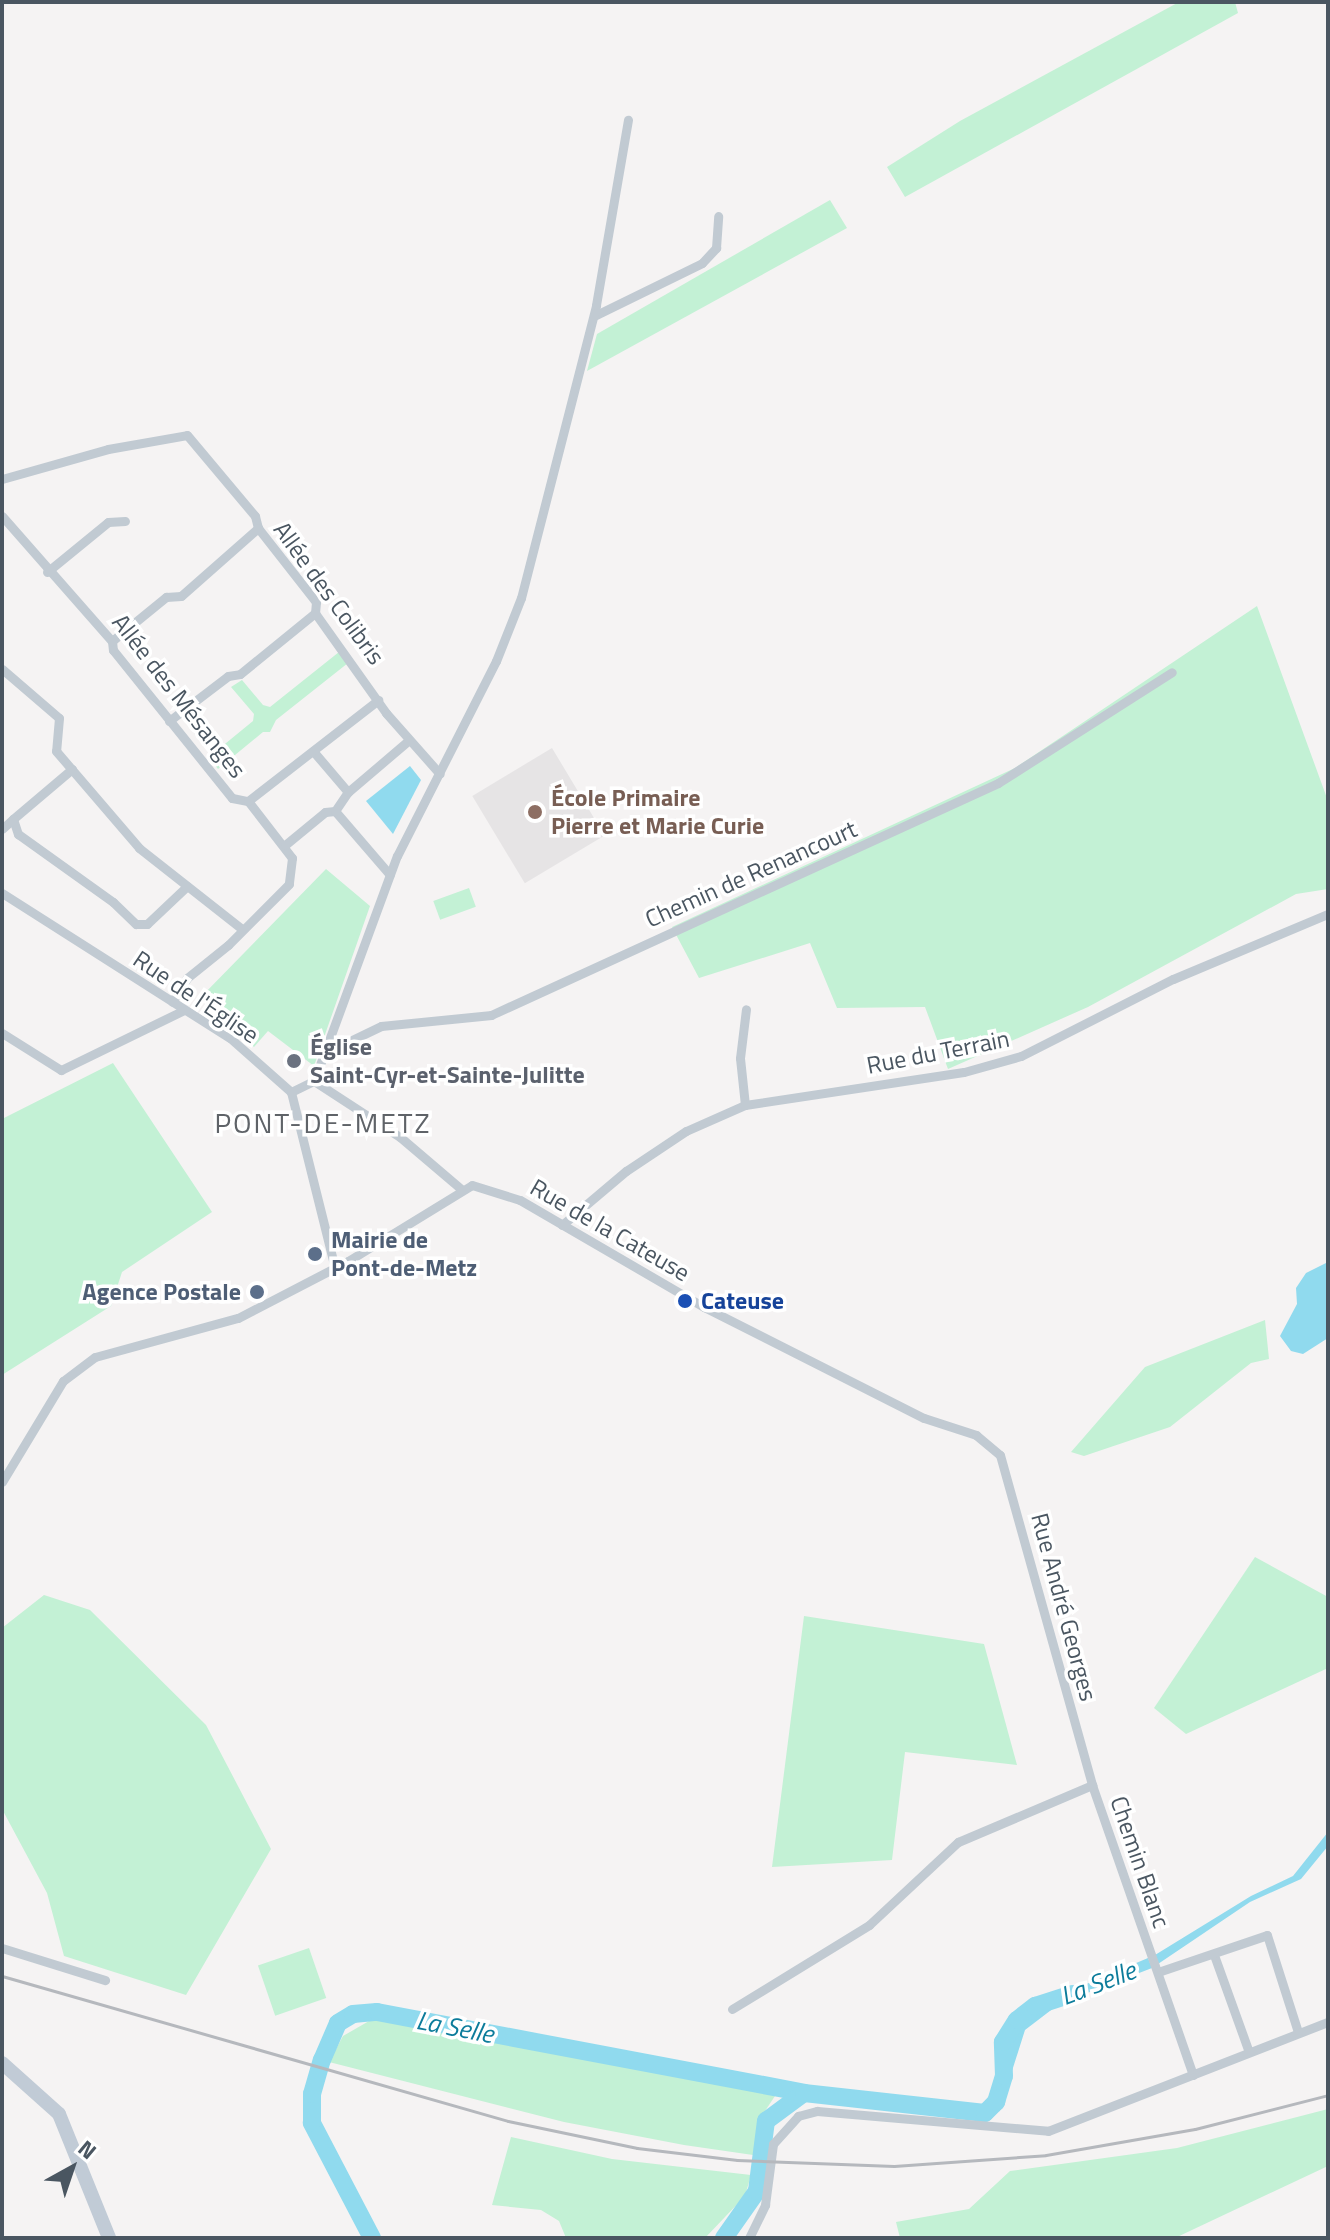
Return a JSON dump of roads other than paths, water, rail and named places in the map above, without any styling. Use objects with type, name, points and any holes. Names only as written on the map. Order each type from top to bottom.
[{"type":"street","points":[[335,1268],[291,1092],[314,1081],[397,856],[440,774],[521,598],[594,316],[628,120]]},
{"type":"street","points":[[594,316],[702,263],[716,248],[718,216]]},
{"type":"street","name":"Allée des Colibris","points":[[2,479],[108,449],[187,435],[255,516],[258,528],[316,602],[315,613],[408,741],[440,774]]},
{"type":"street","name":"Allée des Mésanges","points":[[2,516],[47,572],[63,580],[112,641],[113,650],[232,798],[248,801],[285,845]]},
{"type":"street","points":[[47,572],[108,522],[125,521]]},
{"type":"street","points":[[112,641],[166,597],[181,596],[258,528]]},
{"type":"street","points":[[169,721],[228,676],[240,674],[315,613]]},
{"type":"street","points":[[2,669],[59,718],[56,751],[139,848],[242,929]]},
{"type":"street","name":"Chemin de Renancourt","points":[[325,1053],[381,1026],[491,1015],[998,783],[1172,672]]},
{"type":"street","points":[[248,801],[378,700]]},
{"type":"street","points":[[172,1002],[187,978],[289,884],[294,870],[285,845],[325,812],[335,811],[348,792],[408,741]]},
{"type":"street","points":[[313,751],[348,792]]},
{"type":"street","points":[[2,829],[72,769]]},
{"type":"street","points":[[335,811],[390,875]]},
{"type":"street","points":[[13,819],[18,834],[113,902],[136,924],[147,924],[187,886]]},
{"type":"street","name":"Rue de l'Église","points":[[2,893],[230,1038],[291,1092]]},
{"type":"street","name":"Rue du Terrain","points":[[562,1225],[638,1163],[686,1131],[745,1105],[964,1072],[1021,1056],[1173,979],[1328,914]]},
{"type":"street","points":[[745,1105],[740,1058],[746,1009]]},
{"type":"street","points":[[2,1033],[61,1070],[184,1010]]},
{"type":"street","points":[[2,1482],[73,1371],[130,1345],[238,1318],[335,1268],[461,1189],[410,1144],[314,1081]]},
{"type":"street","name":"Rue de la Cateuse","points":[[461,1189],[489,1186],[704,1307],[924,1418],[989,1444]]},
{"type":"street","name":"Rue André Georges","points":[[989,1444],[1000,1455],[1012,1490],[1092,1785]]},
{"type":"street","points":[[732,2009],[869,1925],[958,1842],[1092,1785]]},
{"type":"street","name":"Chemin Blanc","points":[[1092,1785],[1193,2075]]},
{"type":"street","points":[[1157,1970],[1269,1937],[1298,2032]]},
{"type":"street","points":[[2,1948],[105,1980]]},
{"type":"street","points":[[1214,1955],[1249,2052]]},
{"type":"street","points":[[749,2238],[765,2205],[773,2144],[798,2116],[825,2112],[1038,2132],[1071,2125],[1328,2022]]},
{"type":"street","points":[[2,2063],[59,2114],[109,2238]]},
{"type":"water","points":[[410,766],[421,780],[393,834],[366,801]]},
{"type":"water","points":[[1328,1262],[1328,1338],[1303,1354],[1291,1351],[1280,1336],[1297,1304],[1296,1288],[1306,1273]]},
{"type":"water","points":[[1328,1832],[1328,1846],[1301,1879],[1250,1902],[1158,1964],[1155,1955],[1251,1896],[1293,1876]]},
{"type":"water","points":[[1148,1958],[1152,1968],[1059,2004],[1025,2030],[999,2112],[1009,2051],[1021,2022],[1058,1996]]},
{"type":"waterway","name":"La Selle","points":[[724,2238],[757,2191],[766,2121],[804,2093],[985,2113],[996,2102],[1004,2076],[1003,2042],[1017,2020],[1035,2006],[1072,1994]]},
{"type":"waterway","name":"La Selle","points":[[372,2238],[312,2123],[312,2094],[322,2060],[338,2023],[353,2014],[377,2012],[804,2093]]},
{"type":"railway","points":[[2,1976],[508,2121],[637,2148],[737,2160],[894,2166],[1046,2155],[1195,2129],[1328,2095]]},
{"type":"place","name":"École Primaire Pierre et Marie Curie","points":[[535,812]]},
{"type":"place","name":"Église Saint-Cyr-et-Sainte-Julitte","points":[[294,1061]]},
{"type":"place","name":"Mairie de Pont-de-Metz","points":[[315,1254]]},
{"type":"place","name":"Agence Postale","points":[[257,1292]]},
{"type":"place","name":"Cateuse","points":[[685,1301]]},
{"type":"district","name":"PONT-DE-METZ","points":[[323,1123]]}]
